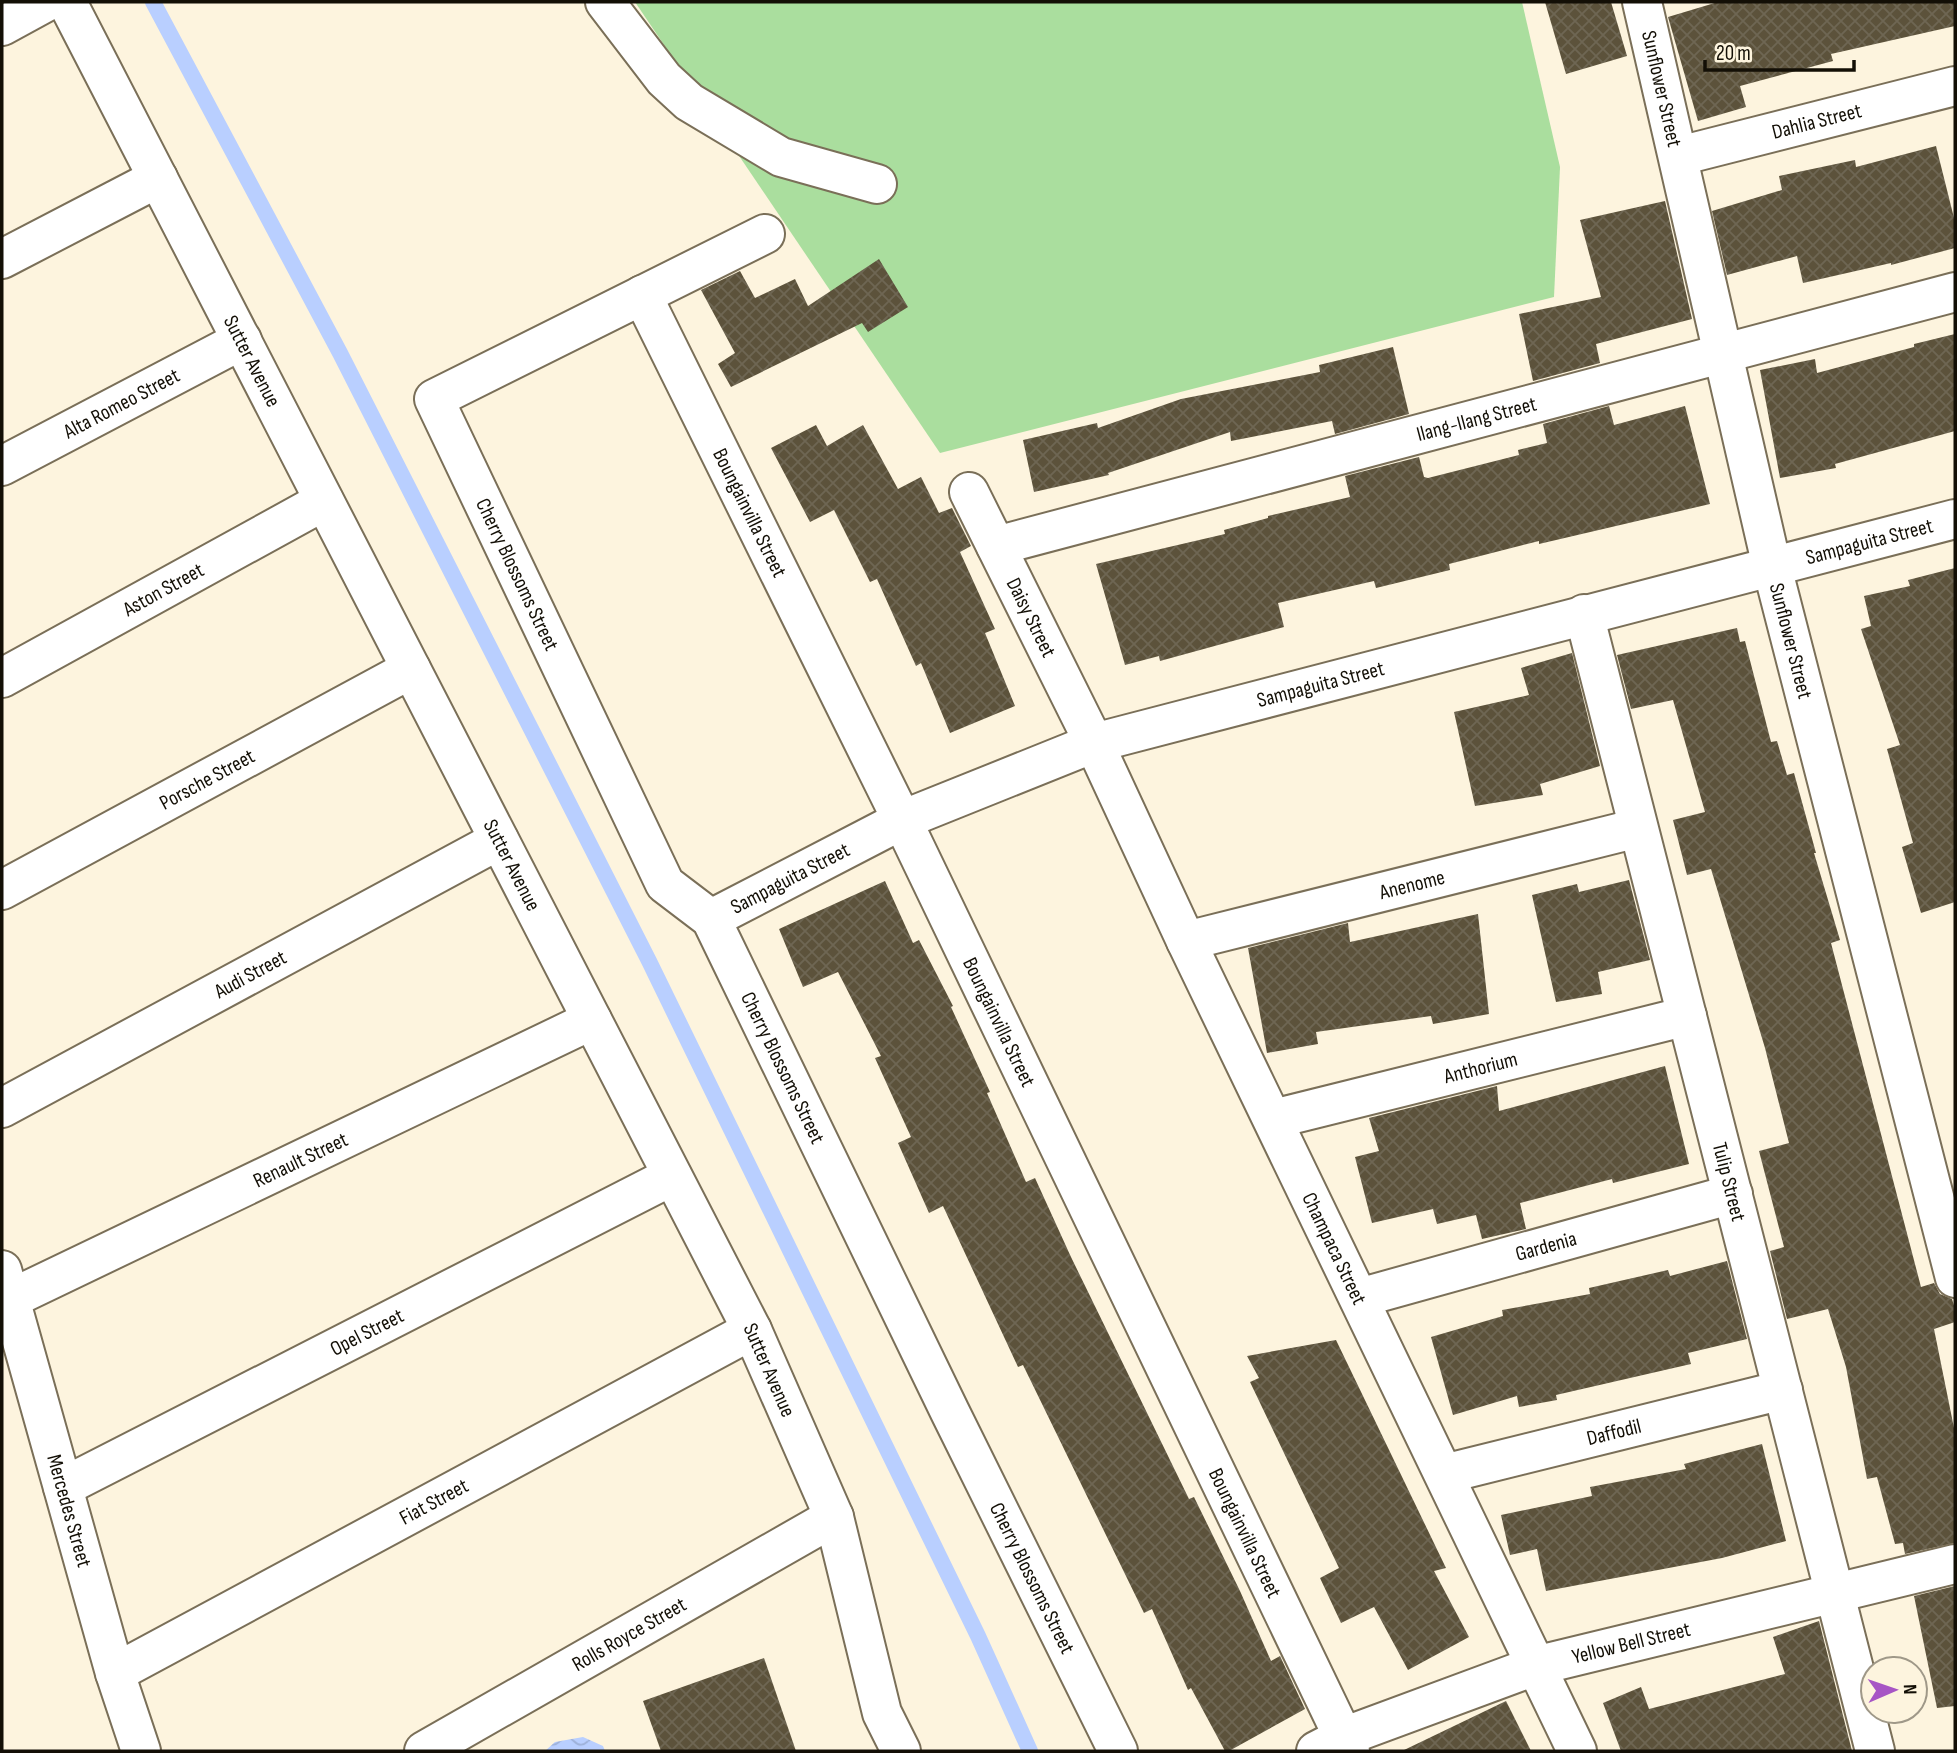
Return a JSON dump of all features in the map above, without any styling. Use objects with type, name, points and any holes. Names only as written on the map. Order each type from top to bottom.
[{"type":"street","points":[[2,26],[46,2]]},
{"type":"street","name":"Sutter Avenue","points":[[67,2],[752,1331],[834,1517],[882,1713],[901,1751]]},
{"type":"street","points":[[605,2],[664,79],[689,102],[781,157],[877,184]]},
{"type":"street","name":"Sunflower Street","points":[[1642,2],[1772,566],[1955,1278]]},
{"type":"street","name":"Dahlia Street","points":[[1679,156],[1955,86]]},
{"type":"street","points":[[2,260],[158,178]]},
{"type":"street","points":[[642,295],[765,234]]},
{"type":"street","name":"Ilang-Ilang Street","points":[[996,546],[1955,292]]},
{"type":"street","name":"Cherry Blossoms Street","points":[[642,295],[434,400],[665,884],[710,919],[1118,1751]]},
{"type":"street","name":"Boungainvilla Street","points":[[642,295],[902,820],[1336,1747]]},
{"type":"street","name":"Alta Romeo Street","points":[[2,466],[242,340]]},
{"type":"street","name":"Daisy Street","points":[[968,492],[1094,743]]},
{"type":"street","name":"Aston Street","points":[[2,678],[324,501]]},
{"type":"street","name":"Sampaguita Street","points":[[710,919],[902,820],[1094,743],[1955,519]]},
{"type":"street","name":"Tulip Street","points":[[1584,614],[1875,1751]]},
{"type":"street","name":"Porsche Street","points":[[2,890],[411,669]]},
{"type":"street","name":"Champaca Street","points":[[1094,743],[1186,941],[1577,1751]]},
{"type":"street","name":"Anenome","points":[[1186,941],[1638,828]]},
{"type":"street","name":"Audi Street","points":[[2,1108],[499,840]]},
{"type":"street","name":"Anthorium","points":[[1273,1119],[1687,1016]]},
{"type":"street","name":"Renault Street","points":[[6,1285],[592,1020]]},
{"type":"street","name":"Opel Street","points":[[63,1487],[672,1176]]},
{"type":"street","name":"Gardenia","points":[[1359,1298],[1732,1194]]},
{"type":"street","name":"Mercedes Street","points":[[6,1285],[115,1673],[141,1751]]},
{"type":"street","name":"Fiat Street","points":[[115,1673],[752,1331]]},
{"type":"street","name":"Daffodil","points":[[1444,1474],[1783,1390]]},
{"type":"street","name":"Rolls Royce Street","points":[[424,1751],[834,1517]]},
{"type":"street","name":"Yellow Bell Street","points":[[1336,1747],[1535,1667],[1955,1564]]},
{"type":"green space","points":[[635,2],[1522,2],[1560,167],[1554,297],[940,453]]},
{"type":"water","points":[[583,1737],[603,1746],[605,1751],[545,1751],[555,1742]]},
{"type":"building","points":[[1545,2],[1611,2],[1627,56],[1566,74]]},
{"type":"building","points":[[1718,2],[1955,2],[1955,26],[1831,54],[1833,61],[1740,86],[1746,107],[1698,121],[1668,17]]},
{"type":"building","points":[[1936,146],[1955,222],[1955,248],[1891,265],[1803,283],[1797,256],[1727,275],[1712,211],[1782,190],[1779,176],[1855,160],[1856,167]]},
{"type":"building","points":[[1665,201],[1692,319],[1596,344],[1600,363],[1533,381],[1519,314],[1601,297],[1580,220]]},
{"type":"building","points":[[879,259],[908,307],[868,332],[862,323],[731,387],[718,364],[735,353],[701,290],[740,271],[755,298],[795,279],[808,306]]},
{"type":"building","points":[[1955,334],[1955,431],[1835,464],[1836,468],[1780,478],[1760,370],[1815,359],[1817,373]]},
{"type":"building","points":[[1393,347],[1409,414],[1335,434],[1332,421],[1231,441],[1230,432],[1108,473],[1109,475],[1034,492],[1023,440],[1097,423],[1098,428],[1181,399],[1320,372],[1319,365]]},
{"type":"building","points":[[1609,406],[1614,425],[1685,406],[1710,504],[1539,544],[1539,541],[1449,564],[1450,570],[1376,588],[1374,581],[1278,603],[1284,627],[1160,661],[1159,656],[1125,665],[1096,564],[1225,534],[1224,530],[1268,516],[1350,497],[1345,476],[1419,457],[1424,477],[1428,478],[1519,455],[1518,450],[1547,443],[1543,424]]},
{"type":"building","points":[[816,425],[827,446],[863,425],[898,489],[921,477],[939,513],[952,508],[971,546],[960,552],[995,629],[985,633],[1015,706],[950,733],[921,663],[916,666],[877,579],[870,582],[834,510],[810,522],[771,448]]},
{"type":"building","points":[[1955,568],[1955,902],[1921,913],[1902,847],[1913,843],[1887,749],[1900,745],[1861,629],[1871,626],[1864,596],[1910,586],[1908,580]]},
{"type":"building","points":[[1737,628],[1740,642],[1745,641],[1771,742],[1777,741],[1787,775],[1794,773],[1840,940],[1831,943],[1921,1287],[1934,1283],[1940,1294],[1952,1299],[1955,1309],[1955,1322],[1934,1329],[1955,1433],[1955,1543],[1905,1554],[1903,1543],[1895,1544],[1877,1477],[1867,1479],[1846,1367],[1828,1309],[1787,1319],[1770,1251],[1784,1247],[1759,1151],[1789,1143],[1765,1048],[1711,869],[1687,875],[1673,820],[1705,812],[1673,700],[1631,709],[1617,655]]},
{"type":"building","points":[[1572,653],[1600,766],[1540,784],[1543,795],[1475,806],[1454,712],[1529,695],[1521,668]]},
{"type":"building","points":[[1629,880],[1650,960],[1598,972],[1602,994],[1556,1002],[1532,895],[1577,884],[1579,892]]},
{"type":"building","points":[[885,881],[913,943],[919,940],[953,1006],[951,1007],[990,1092],[987,1093],[1026,1182],[1035,1178],[1189,1499],[1194,1497],[1240,1591],[1271,1661],[1280,1656],[1305,1709],[1229,1751],[1225,1751],[1191,1688],[1188,1690],[1152,1609],[1144,1613],[1023,1365],[1018,1367],[943,1206],[929,1213],[898,1143],[911,1137],[875,1058],[881,1056],[838,972],[803,987],[779,929]]},
{"type":"building","points":[[1478,914],[1489,1014],[1433,1024],[1431,1016],[1316,1032],[1318,1044],[1267,1053],[1248,948],[1348,923],[1350,942]]},
{"type":"building","points":[[1665,1066],[1689,1164],[1613,1183],[1612,1179],[1520,1203],[1526,1229],[1482,1239],[1476,1215],[1437,1224],[1433,1209],[1372,1223],[1355,1157],[1379,1151],[1369,1118],[1497,1086],[1499,1111]]},
{"type":"building","points":[[1727,1261],[1747,1339],[1688,1353],[1691,1364],[1556,1395],[1557,1400],[1519,1407],[1517,1396],[1453,1415],[1431,1337],[1503,1316],[1502,1310],[1590,1294],[1589,1288],[1668,1270],[1670,1276]]},
{"type":"building","points":[[1336,1340],[1446,1568],[1434,1571],[1469,1637],[1408,1670],[1374,1607],[1341,1623],[1320,1578],[1339,1568],[1250,1382],[1259,1378],[1247,1356]]},
{"type":"building","points":[[1762,1444],[1786,1541],[1722,1558],[1546,1591],[1537,1549],[1510,1555],[1501,1515],[1592,1496],[1590,1487],[1686,1469],[1684,1464]]},
{"type":"building","points":[[1955,1586],[1955,1706],[1937,1708],[1929,1655],[1926,1655],[1914,1596]]},
{"type":"building","points":[[1819,1621],[1852,1751],[1621,1751],[1603,1703],[1641,1687],[1649,1709],[1785,1674],[1773,1637]]},
{"type":"building","points":[[764,1658],[796,1751],[661,1751],[643,1701]]},
{"type":"building","points":[[1506,1701],[1531,1751],[1402,1751]]},
{"type":"waterway","points":[[153,2],[340,353],[649,961],[978,1636],[1030,1751]]}]
